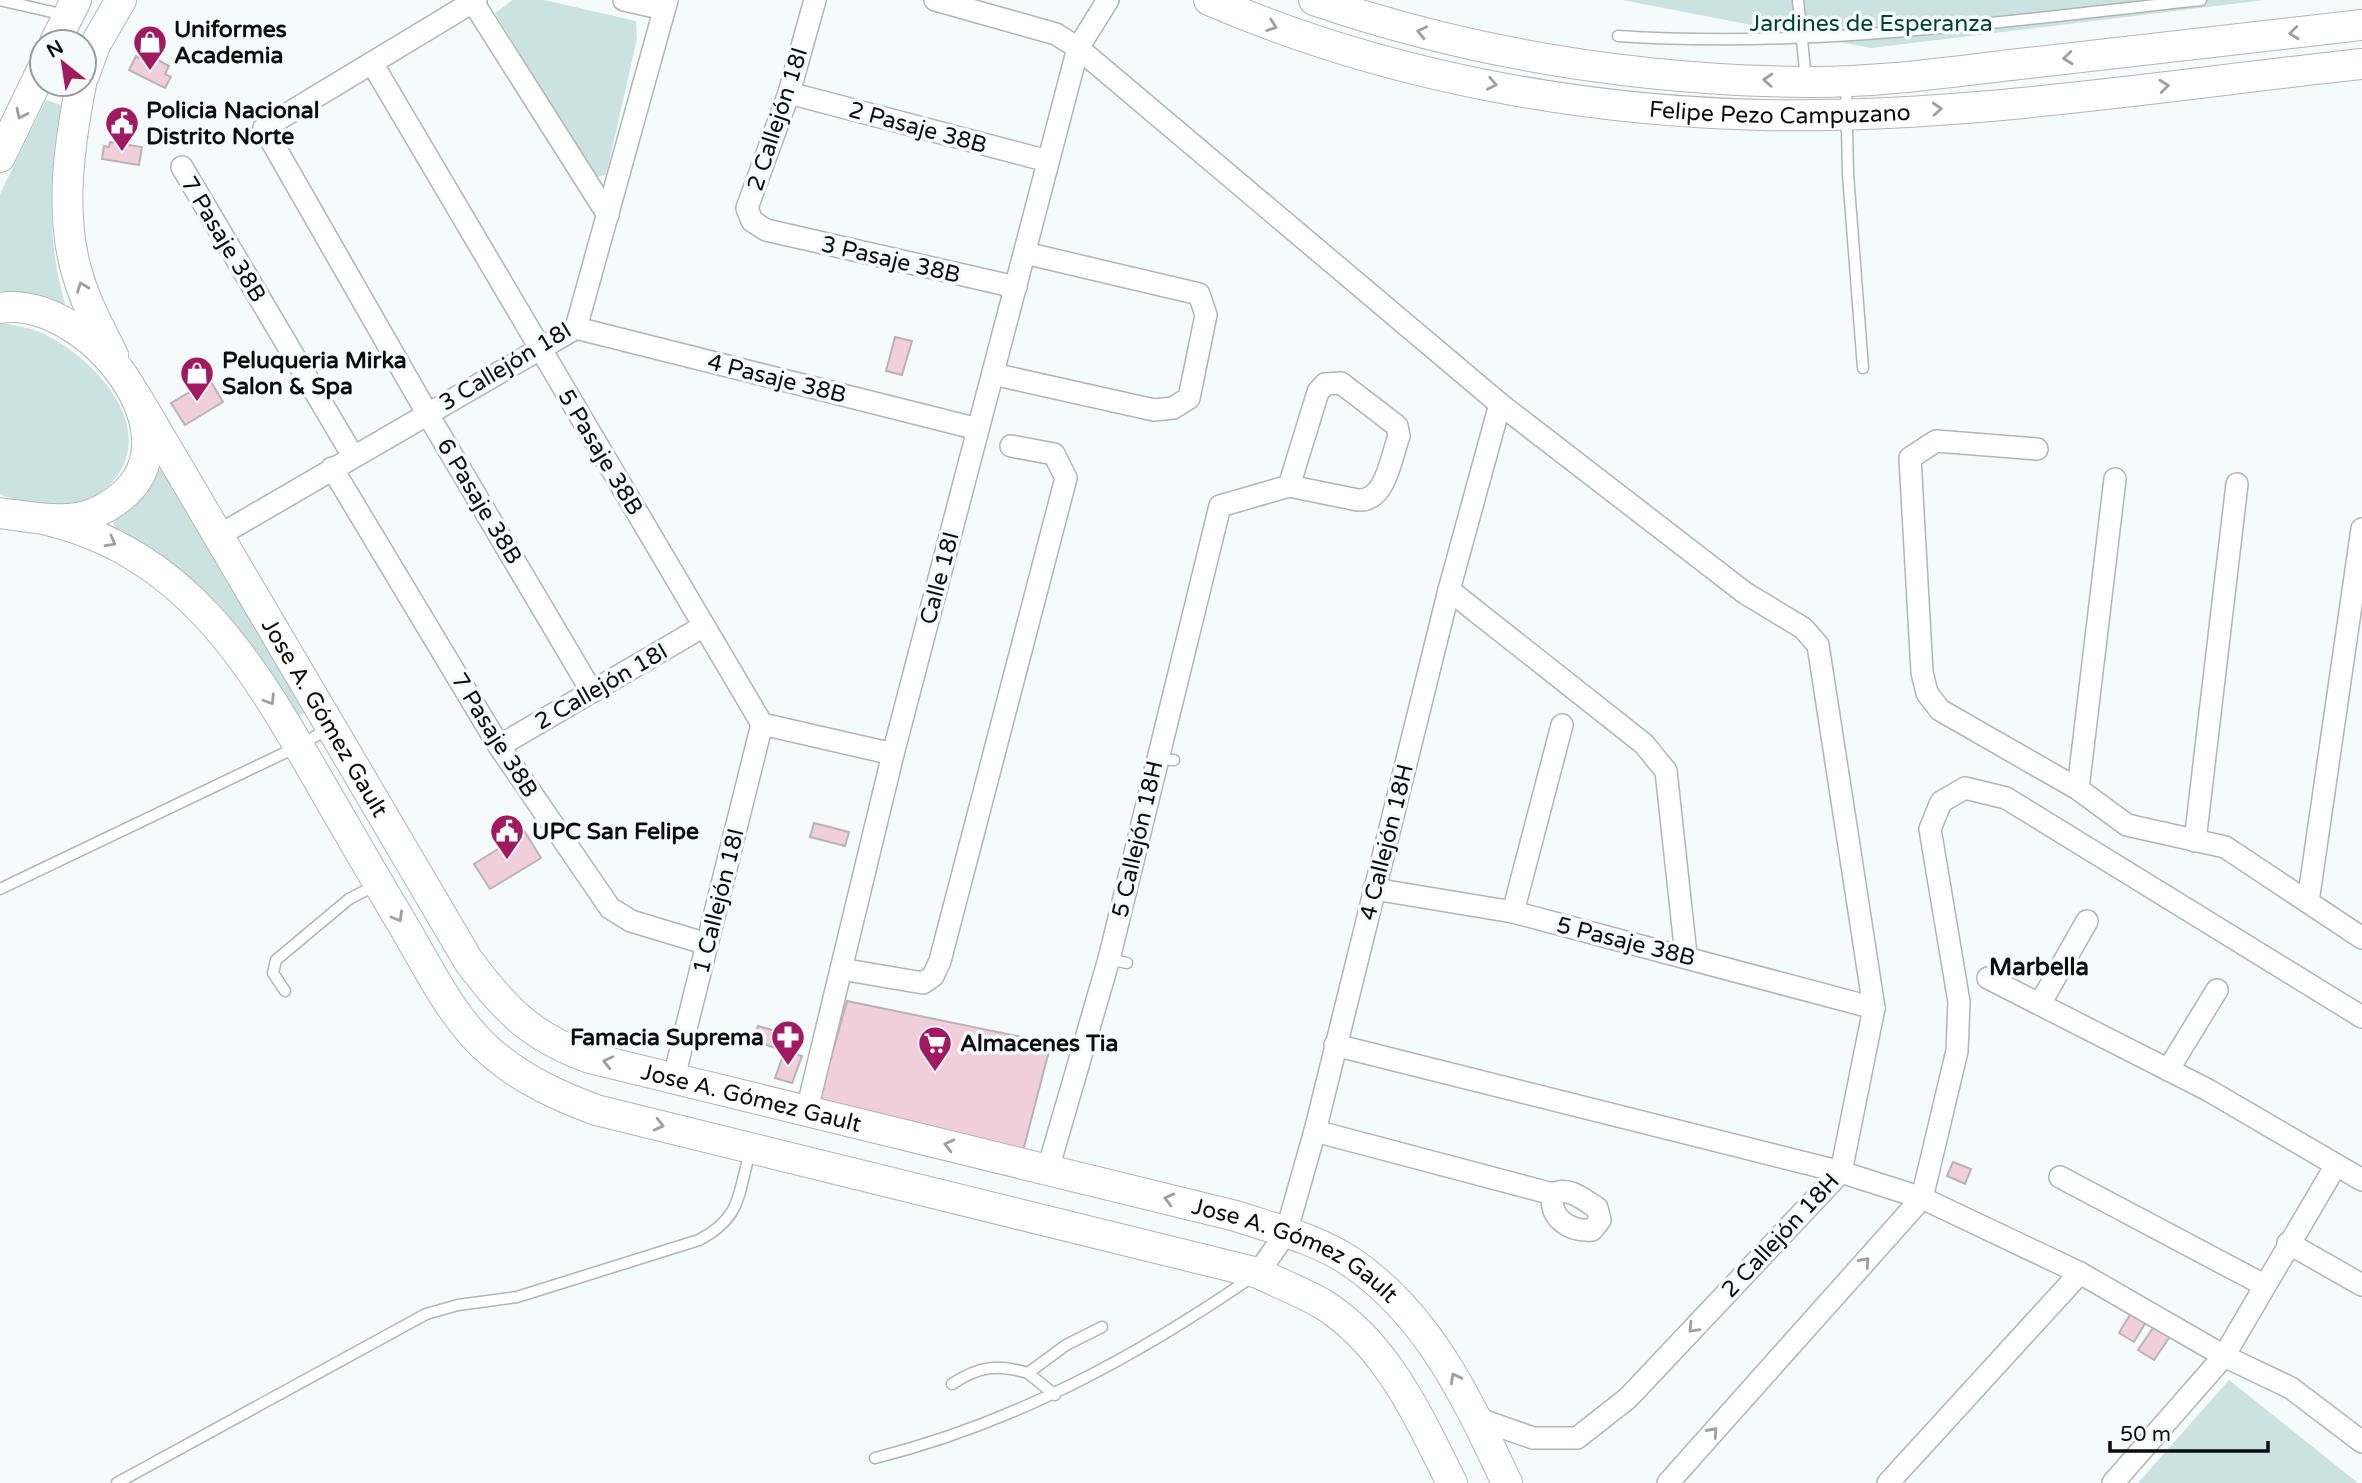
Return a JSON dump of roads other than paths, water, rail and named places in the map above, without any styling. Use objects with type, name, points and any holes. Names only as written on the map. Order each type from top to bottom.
[{"type":"main road","points":[[98,42],[121,0]]},
{"type":"main road","name":"Felipe Pezo Campuzano","points":[[1209,0],[1269,26],[1423,71],[1590,102],[1676,109],[1807,98],[1846,80],[1934,73],[2362,25]]},
{"type":"main road","name":"Felipe Pezo Campuzano","points":[[1314,0],[1376,21],[1538,58],[1807,98],[1847,113],[1956,108],[2362,64]]},
{"type":"main road","points":[[0,157],[28,98]]},
{"type":"main road","points":[[0,513],[47,520],[72,519],[90,514],[125,495],[143,467],[146,430],[129,383],[90,308],[77,276],[69,239],[68,162],[79,98]]},
{"type":"main road","points":[[0,308],[31,311],[54,318],[80,334],[129,383]]},
{"type":"main road","name":"Jose A. Gómez Gault","points":[[129,383],[468,960],[498,1000],[525,1026],[555,1046],[590,1058],[1236,1216],[1286,1233],[1350,1262],[1387,1291],[1418,1323],[1450,1368],[1507,1483]]},
{"type":"main road","name":"Jose A. Gómez Gault","points":[[47,520],[106,538],[160,571],[207,613],[235,647],[299,746],[444,996],[492,1054],[522,1077],[556,1095],[596,1110],[1258,1273],[1322,1304],[1379,1355],[1406,1394],[1452,1483]]},
{"type":"street","points":[[624,0],[666,4]]},
{"type":"street","name":"2 Callejón 18I","points":[[766,230],[752,221],[747,208],[789,93],[815,0]]},
{"type":"street","points":[[935,0],[1056,34],[1078,48],[1500,404]]},
{"type":"street","name":"Calle 18I","points":[[807,1110],[893,754],[1078,48],[1108,0]]},
{"type":"street","points":[[372,63],[475,1],[608,215]]},
{"type":"street","name":"3 Callejón 18I","points":[[218,537],[332,468],[576,328],[666,4]]},
{"type":"street","name":"6 Pasaje 38B","points":[[372,63],[264,128],[427,413],[592,692]]},
{"type":"street","name":"5 Pasaje 38B","points":[[372,63],[762,724]]},
{"type":"street","name":"2 Pasaje 38B","points":[[789,93],[1048,162]]},
{"type":"street","name":"7 Pasaje 38B","points":[[182,167],[353,456]]},
{"type":"street","name":"3 Pasaje 38B","points":[[766,230],[1016,287]]},
{"type":"street","points":[[993,374],[1154,410],[1173,408],[1189,398],[1206,315],[1199,294],[1025,253]]},
{"type":"street","name":"4 Pasaje 38B","points":[[576,328],[978,429]]},
{"type":"street","points":[[1340,383],[1397,426],[1399,436],[1378,492],[1369,499],[1358,500],[1289,486],[1318,392],[1325,384],[1340,383]]},
{"type":"street","name":"4 Callejón 18H","points":[[1258,1273],[1286,1233],[1315,1131],[1449,590],[1500,404]]},
{"type":"street","name":"2 Callejón 18H","points":[[1476,1418],[1533,1438],[1577,1438],[1628,1398],[1841,1172],[1874,1008],[1820,653],[1813,638],[1803,628],[1745,593],[1500,404]]},
{"type":"street","points":[[2037,449],[1936,441],[1910,458],[1922,672],[1927,693],[1940,710],[2077,789],[2127,825],[2225,847],[2362,938]]},
{"type":"street","points":[[841,969],[923,983],[933,976],[940,961],[1066,478],[1054,454],[1011,446]]},
{"type":"street","name":"7 Pasaje 38B","points":[[332,468],[499,746],[610,908],[631,921],[707,944]]},
{"type":"street","points":[[2077,789],[2115,479]]},
{"type":"street","points":[[2195,841],[2237,484]]},
{"type":"street","name":"5 Callejón 18H","points":[[1048,1169],[1118,961],[1220,506],[1289,486]]},
{"type":"street","points":[[2308,902],[2362,529]]},
{"type":"street","points":[[1449,590],[1644,744],[1667,771],[1686,955]]},
{"type":"street","name":"2 Callejón 18I","points":[[499,746],[704,626]]},
{"type":"street","points":[[762,724],[893,754]]},
{"type":"street","name":"1 Callejón 18I","points":[[674,1077],[762,724]]},
{"type":"street","points":[[1513,912],[1562,725]]},
{"type":"street","points":[[1668,1483],[1922,1198],[1957,1051],[1959,1002],[1930,829],[1941,802],[1965,788],[2006,798],[2362,1017]]},
{"type":"street","name":"5 Pasaje 38B","points":[[1374,889],[1513,912],[1686,955],[1874,1008]]},
{"type":"street","points":[[2040,1004],[2087,921]]},
{"type":"street","points":[[1988,978],[2168,1070],[2362,1180]]},
{"type":"street","points":[[2168,1070],[2217,990]]},
{"type":"street","points":[[1335,1045],[1841,1172],[1922,1198],[2080,1273],[2224,1356],[2291,1388],[2362,1442]]},
{"type":"street","points":[[1315,1131],[1553,1194]]},
{"type":"street","points":[[2113,1483],[2224,1356],[2336,1165]]},
{"type":"street","points":[[2060,1177],[2264,1285]]},
{"type":"street","points":[[2288,1243],[2362,1285]]},
{"type":"street","points":[[1888,1483],[2080,1273]]},
{"type":"lane","points":[[1798,0],[1807,98]]},
{"type":"lane","points":[[1618,36],[1704,42],[1861,37],[2201,0]]},
{"type":"lane","points":[[2,4],[66,19]]},
{"type":"lane","points":[[1846,80],[1848,174],[1863,368]]},
{"type":"lane","points":[[0,889],[299,746],[330,728]]},
{"type":"lane","points":[[285,991],[273,973],[276,960],[349,899],[378,884]]},
{"type":"lane","points":[[117,1483],[426,1314],[458,1305],[516,1297],[699,1240],[721,1228],[736,1208],[751,1148]]},
{"type":"lane","points":[[875,1458],[923,1446],[1055,1395],[1161,1337],[1258,1273]]},
{"type":"lane","points":[[1028,1373],[1066,1345],[1102,1326]]},
{"type":"lane","points":[[952,1384],[972,1370],[1006,1367],[1028,1373],[1055,1395]]},
{"type":"place","name":"Uniformes Academia","points":[[150,72]]},
{"type":"place","name":"Policia Nacional Distrito Norte","points":[[122,153]]},
{"type":"place","name":"Peluqueria Mirka Salon & Spa","points":[[197,403]]},
{"type":"place","name":"UPC San Felipe","points":[[507,861]]},
{"type":"place","name":"Famacia Suprema","points":[[788,1067]]},
{"type":"place","name":"Almacenes Tia","points":[[935,1073]]},
{"type":"district","name":"Marbella","points":[[2039,967]]},
{"type":"park label","name":"Jardines de Esperanza","points":[[1871,23]]}]
